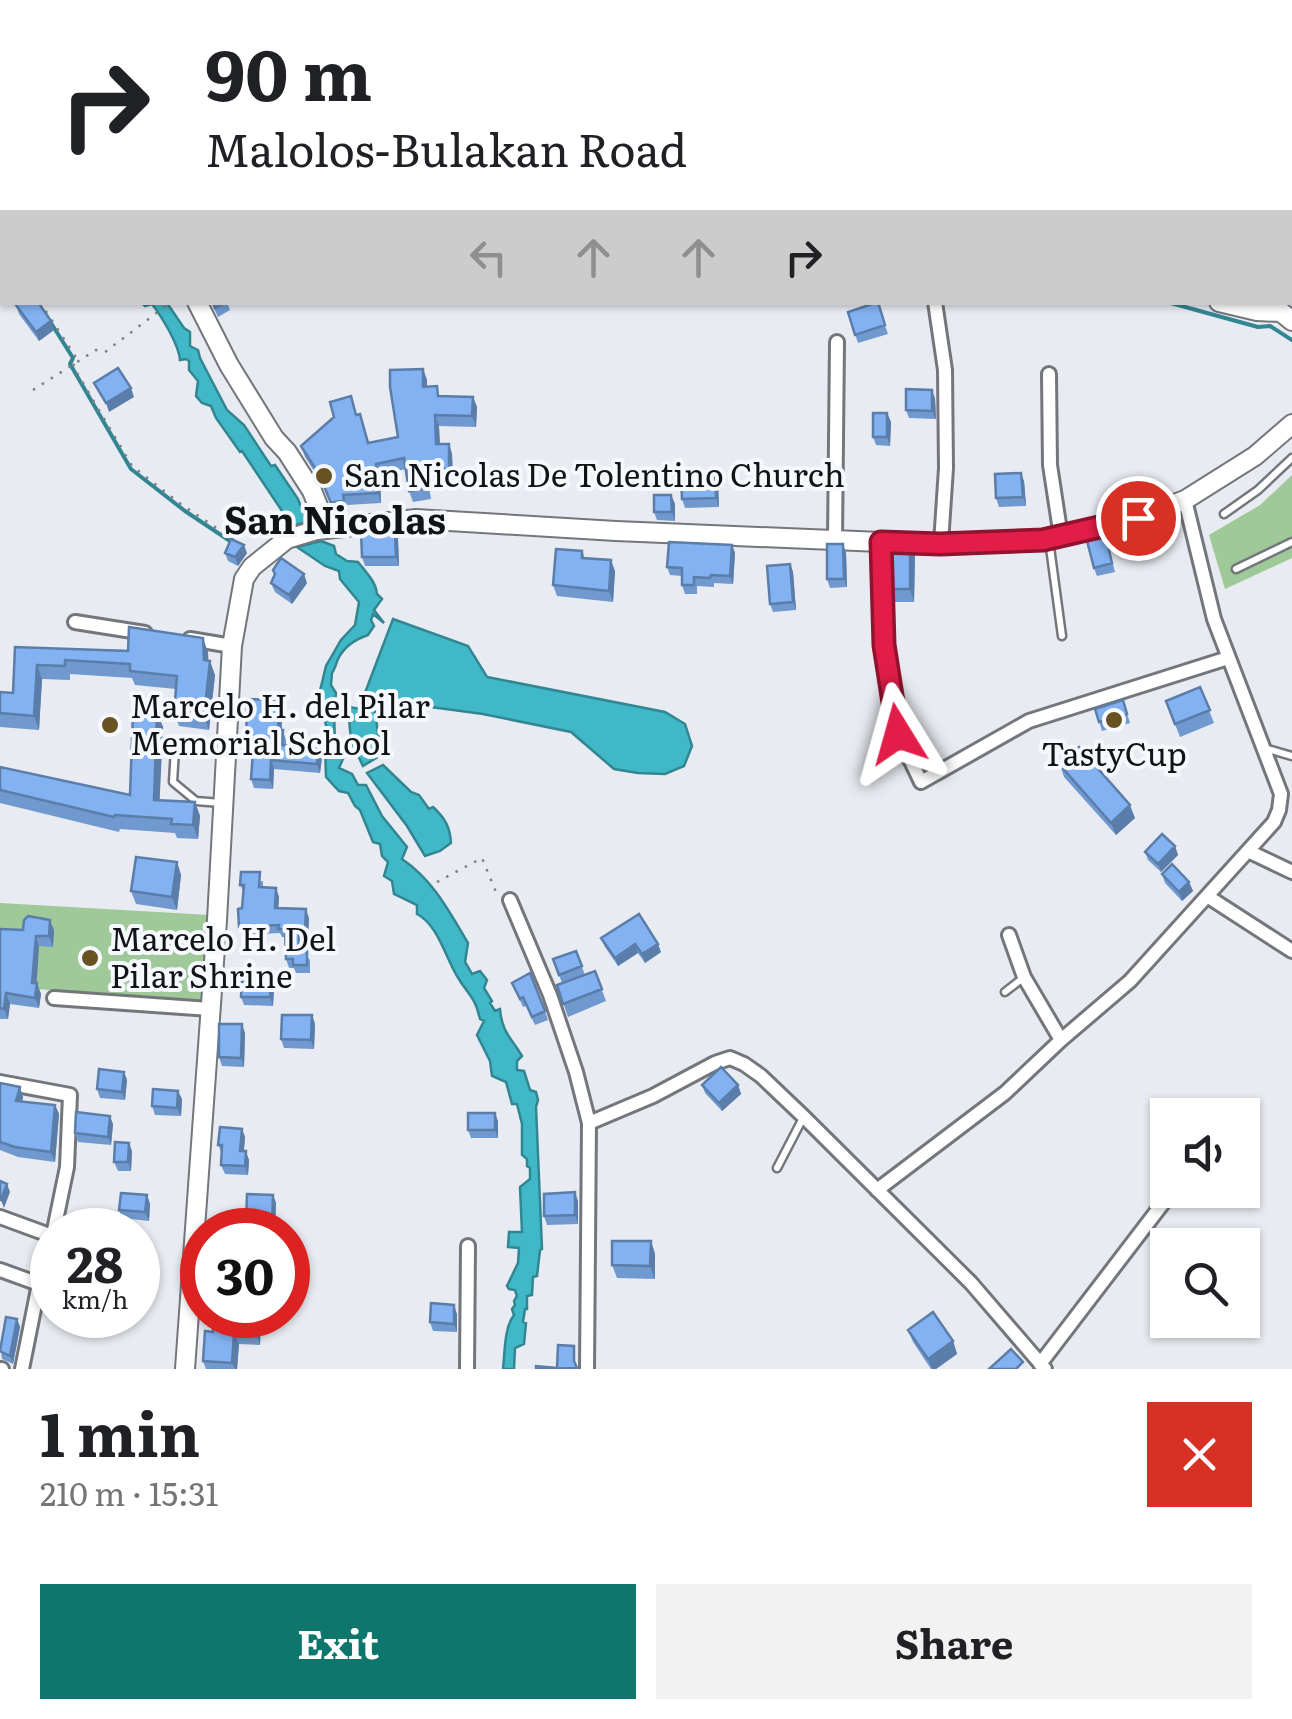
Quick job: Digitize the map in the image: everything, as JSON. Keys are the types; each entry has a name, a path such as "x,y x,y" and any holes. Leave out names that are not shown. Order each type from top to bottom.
{"main road":[{"path":"198,305 229,366 312,491 322,529"},
{"path":"1230,305 1257,312 1288,313"},
{"path":"185,1369 216,939 232,646 244,579 252,567 287,539 322,529 416,519 940,544 1055,538 1138,518 1185,500 1255,456 1292,424"}],"street":[{"path":"935,305 946,370 946,468 940,544"},
{"path":"835,540 838,342"},
{"path":"1048,374 1055,538"},
{"path":"878,1190 1005,1093 1130,981 1274,822 1281,794 1214,619 1185,500"},
{"path":"881,542 884,645 898,734 922,782 1029,721 1228,658"},
{"path":"75,622 154,634"},
{"path":"173,637 232,646"},
{"path":"1248,851 1292,872"},
{"path":"1206,896 1292,951"},
{"path":"510,900 550,995 576,1072 588,1123 587,1369"},
{"path":"1010,935 1024,977 1061,1040"},
{"path":"54,998 210,1009"},
{"path":"588,1123 653,1096 715,1062 730,1058 744,1064 762,1076 971,1283 1043,1366 1161,1208"},
{"path":"0,1082 70,1095 67,1167 58,1208"},
{"path":"0,1217 30,1227"},
{"path":"468,1246 468,1369"},
{"path":"0,1270 30,1281"},
{"path":"22,1369 30,1329"}],"lane":[{"path":"1224,514 1258,490 1292,458"},
{"path":"1055,538 1062,636"},
{"path":"1236,569 1292,542"},
{"path":"1263,747 1292,756"},
{"path":"175,749 173,782 196,801 223,804"},
{"path":"1005,992 1024,977"},
{"path":"777,1168 804,1117"}],"path":[{"path":"42,305 76,358 73,366"},
{"path":"33,390 96,350 105,352 167,305"},
{"path":"73,366 132,466 262,559"},
{"path":"436,882 482,858 501,905 510,900"},
{"path":"159,942 169,937 216,939"},
{"path":"158,981 166,986 212,990"}],"green space":[{"path":"1292,475 1292,558 1225,589 1209,535 1260,505"},
{"path":"0,903 210,915 203,1006 0,985"}],"water":[{"path":"153,305 168,305 190,332 190,346 198,350 227,410 244,425 271,466 275,465 298,499 307,522 292,526 211,406 196,396 198,381 189,370 189,361 180,360"},
{"path":"321,541 334,546 336,554 347,561 358,562 367,573 382,599 374,610 384,623 373,614 374,626 368,635 344,651 332,673 331,685 336,693 335,747 346,752 339,768 352,774 358,785 366,785 382,816 407,847 402,859 431,886 454,919 468,943 465,962 472,974 480,971 487,980 484,988 490,1003 495,1011 500,1009 505,1029 522,1056 517,1061 517,1070 524,1071 538,1100 542,1249 532,1295 527,1296 524,1344 515,1348 514,1369 503,1369 517,1296 507,1286 518,1263 519,1248 508,1247 509,1232 522,1232 520,1187 530,1179 527,1159 522,1155 522,1124 506,1082 492,1076 490,1061 477,1035 484,1021 436,933 417,914 417,905 394,894 392,881 384,876 388,862 382,856 380,844 373,842 348,793 339,791 326,777 328,734 319,695 326,666 355,625 359,602 340,579 339,571 297,547"},
{"path":"393,619 468,646 487,677 665,712 685,724 692,746 684,766 665,774 614,769 571,732 483,714 363,698"},
{"path":"348,707 375,711 381,755 363,766 351,741"},
{"path":"383,765 419,795 429,809 433,807 441,815 451,843 425,856 367,773"}],"building":[{"path":"16,305 40,305 51,321 36,332"},
{"path":"879,305 885,325 855,335 848,312"},
{"path":"118,368 131,388 106,403 94,383"},
{"path":"423,369 423,387 437,386 438,396 473,397 472,416 435,415 436,444 449,444 449,469 424,469 427,488 409,491 404,458 376,464 378,493 343,495 344,500 331,503 301,446 334,417 330,402 351,396 368,443 398,437 390,370"},
{"path":"906,389 932,390 932,411 906,410"},
{"path":"873,413 887,413 887,437 873,437"},
{"path":"1021,473 1023,497 996,498 995,474"},
{"path":"715,474 716,498 682,499 681,475"},
{"path":"654,495 671,495 672,512 654,512"},
{"path":"361,531 395,531 396,557 362,557"},
{"path":"1106,537 1112,563 1094,568 1087,541"},
{"path":"231,539 244,545 235,557 225,553"},
{"path":"669,542 732,545 730,576 694,577 694,585 682,585 682,568 667,567"},
{"path":"888,542 910,542 910,589 888,589"},
{"path":"827,544 843,544 844,579 827,579"},
{"path":"556,549 582,551 582,558 611,560 609,591 553,585"},
{"path":"281,558 304,574 289,595 271,583"},
{"path":"790,564 793,602 770,604 767,566"},
{"path":"129,627 203,638 204,660 210,661 204,716 174,712 177,676 130,671 130,664 65,660 65,666 37,665 34,716 0,713 0,692 13,693 15,647 128,651"},
{"path":"1200,687 1210,710 1175,724 1166,701"},
{"path":"246,699 279,700 282,745 318,748 317,764 271,760 270,780 251,779 253,751 247,751"},
{"path":"1123,700 1127,714 1099,722 1095,709"},
{"path":"133,712 157,713 154,800 195,802 193,825 171,824 172,819 114,817 0,790 0,767 130,795"},
{"path":"1079,747 1130,805 1111,823 1060,765"},
{"path":"1162,834 1175,846 1158,864 1145,852"},
{"path":"136,857 177,862 172,897 131,891"},
{"path":"1172,864 1189,882 1179,892 1162,874"},
{"path":"241,872 260,872 259,887 276,888 275,908 306,909 305,929 299,929 299,951 307,951 307,965 293,965 293,959 286,959 285,929 278,929 279,925 239,927 238,909 242,908 244,885 240,885"},
{"path":"639,914 658,944 642,954 635,944 615,958 601,938"},
{"path":"28,916 50,920 49,936 36,936 32,983 37,983 35,998 6,993 4,1009 0,1008 0,929 23,930"},
{"path":"576,951 582,966 559,975 553,959"},
{"path":"595,971 602,989 563,1004 557,985"},
{"path":"245,973 261,973 261,981 271,981 270,997 241,997"},
{"path":"530,973 545,1011 532,1017 512,983"},
{"path":"282,1015 312,1015 311,1040 281,1039"},
{"path":"219,1024 242,1024 241,1058 219,1057"},
{"path":"721,1067 738,1085 719,1103 702,1085"},
{"path":"99,1069 124,1072 122,1092 97,1089"},
{"path":"0,1083 20,1087 16,1101 55,1105 51,1152 0,1142"},
{"path":"153,1089 178,1091 177,1108 152,1106"},
{"path":"76,1112 110,1116 108,1137 75,1133"},
{"path":"468,1113 495,1113 495,1130 468,1130"},
{"path":"220,1127 242,1129 240,1151 246,1151 245,1166 221,1165"},
{"path":"115,1142 129,1143 128,1162 114,1162"},
{"path":"0,1181 7,1184 1,1200 0,1200"},
{"path":"575,1192 575,1215 544,1216 544,1194"},
{"path":"121,1193 147,1195 145,1208 119,1208"},
{"path":"247,1194 273,1195 273,1208 247,1208"},
{"path":"612,1241 651,1241 650,1266 612,1265"},
{"path":"431,1303 454,1305 454,1324 430,1322"},
{"path":"933,1312 953,1341 928,1359 908,1330"},
{"path":"6,1317 17,1319 10,1356 0,1351"},
{"path":"205,1338 234,1338 232,1363 203,1361"},
{"path":"558,1345 574,1346 577,1368 536,1369 557,1368"},
{"path":"1011,1349 1023,1362 1016,1369 989,1369"}],"waterway":[{"path":"1178,305 1258,327 1270,326 1292,340"},
{"path":"51,323 73,358 70,364 131,469 233,543"}],"place":[{"name":"San Nicolas De Tolentino Church","path":"324,476"},
{"name":"TastyCup","path":"1114,720"},
{"name":"Marcelo H. del Pilar Memorial School","path":"110,725"},
{"name":"Marcelo H. Del Pilar Shrine","path":"90,958"}],"district":[{"name":"San Nicolas","path":"335,521"}],"route":[{"path":"898,734 884,645 881,542 1043,540 1138,518"}]}
